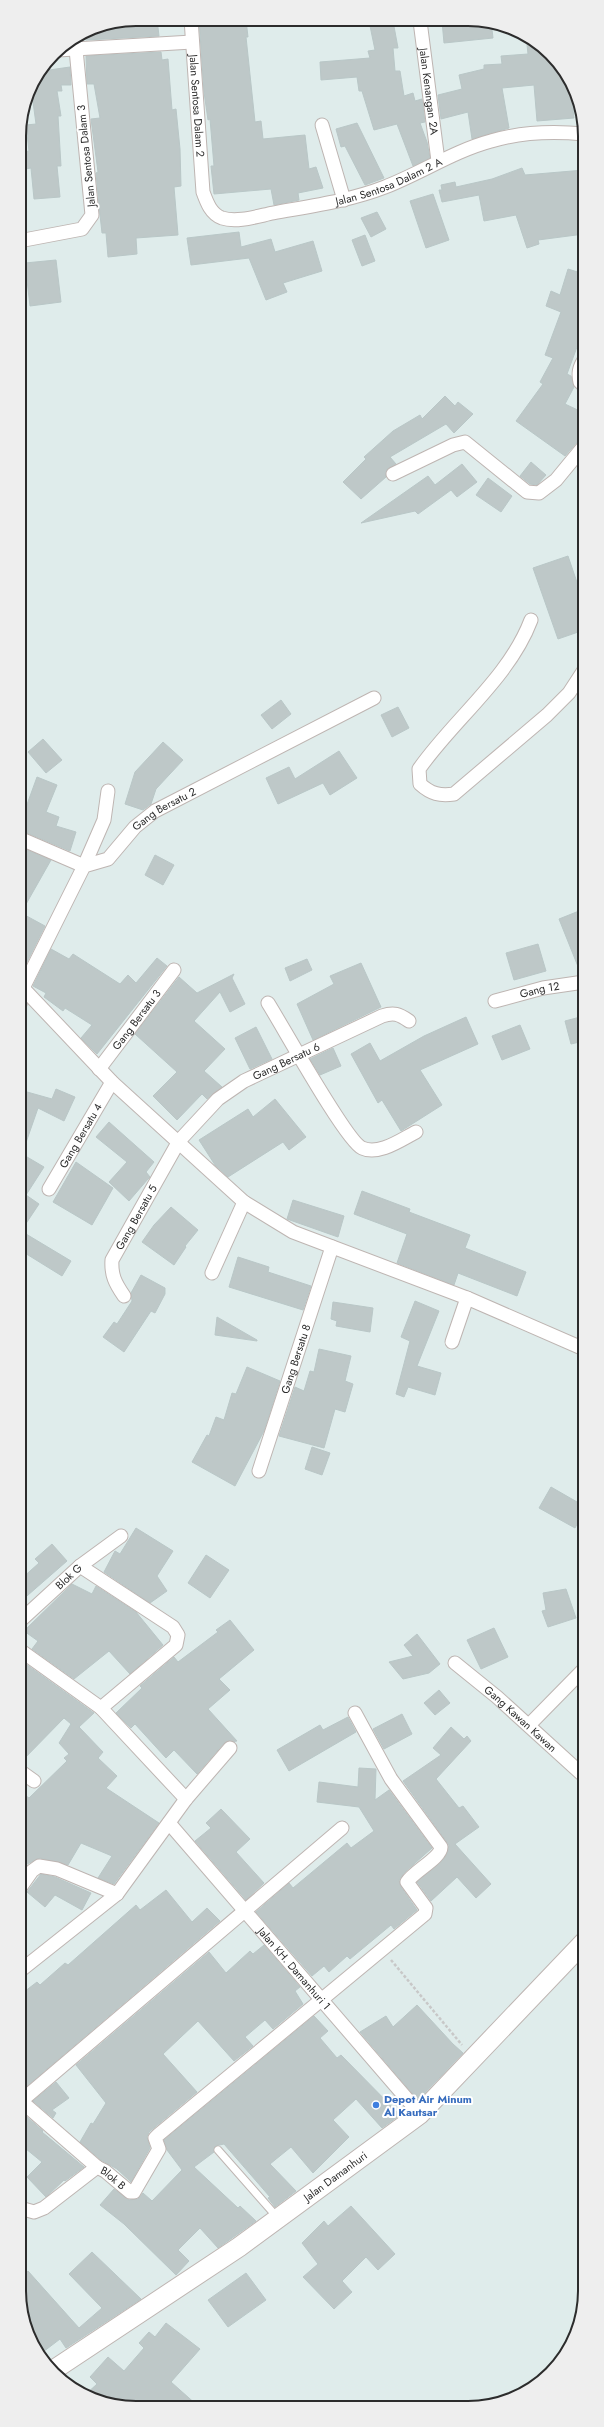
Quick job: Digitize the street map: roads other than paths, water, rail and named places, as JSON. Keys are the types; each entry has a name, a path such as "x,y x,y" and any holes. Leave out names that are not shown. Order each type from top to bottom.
{"street":[{"name":"Jalan Sentosa Dalam 2","path":"191,26 203,192"},
{"name":"Jalan Kenangan 2A","path":"421,26 438,161"},
{"path":"77,44 192,42"},
{"name":"Jalan Sentosa Dalam 3","path":"26,240 82,229 92,215 75,45"},
{"path":"322,125 344,200"},
{"name":"Jalan Sentosa Dalam 2 A","path":"203,192 212,211 222,218 232,220 344,200 386,187 438,161 491,141 521,135 554,131 578,133"},
{"path":"393,474 453,444 465,442 527,492 539,493 556,480 578,453"},
{"path":"531,620 523,641 419,769 420,784 430,793 444,796 454,794 547,715 569,693 578,679"},
{"name":"Gang Bersatu 2","path":"84,866 108,859 135,827 155,811 374,698"},
{"path":"26,976 84,866 104,820 108,791"},
{"path":"26,841 84,866"},
{"name":"Gang Bersatu 3","path":"99,1069 174,970"},
{"name":"Gang 12","path":"495,1001 543,988 578,983"},
{"path":"26,991 112,1082 179,1141 244,1202 293,1232 467,1298 578,1346"},
{"path":"268,1003 353,1140 362,1148 372,1150 382,1148 416,1132"},
{"name":"Gang Bersatu 6","path":"179,1141 229,1090 299,1054 392,1013 400,1014 409,1021"},
{"name":"Gang Bersatu 4","path":"49,1189 112,1082"},
{"name":"Gang Bersatu 5","path":"124,1296 115,1283 111,1272 112,1260 179,1141"},
{"path":"212,1274 244,1202"},
{"name":"Gang Bersatu 8","path":"258,1471 332,1247"},
{"path":"452,1342 467,1298"},
{"name":"Blok G","path":"26,1616 80,1566 121,1536"},
{"path":"80,1566 173,1627 178,1635 176,1645 101,1708"},
{"path":"26,1654 101,1708 186,1799"},
{"name":"Gang Kawan Kawan","path":"455,1663 529,1725 578,1770"},
{"path":"529,1725 578,1675"},
{"path":"320,2000 425,1914 426,1908 408,1882 416,1872 439,1854 441,1847 391,1779 355,1713"},
{"path":"26,1965 117,1894 186,1799 230,1748"},
{"path":"26,1775 34,1781"},
{"name":"Jalan KH. Damanhuri 1","path":"169,1823 320,2000 420,2114"},
{"path":"26,2096 342,1828"},
{"path":"26,1880 32,1872 40,1866 57,1869 117,1894"},
{"name":"Jalan Damanhuri","path":"57,2368 239,2247 420,2114 578,1948"},
{"name":"Blok B","path":"26,2210 34,2212 44,2208 97,2167 106,2171 130,2192 134,2192 159,2149 155,2138 320,2000"},
{"path":"26,2106 97,2167"}],"lane":[{"path":"218,2150 279,2218"}],"place":[{"name":"Depot Air Minum Al Kautsar","path":"376,2105"}]}
